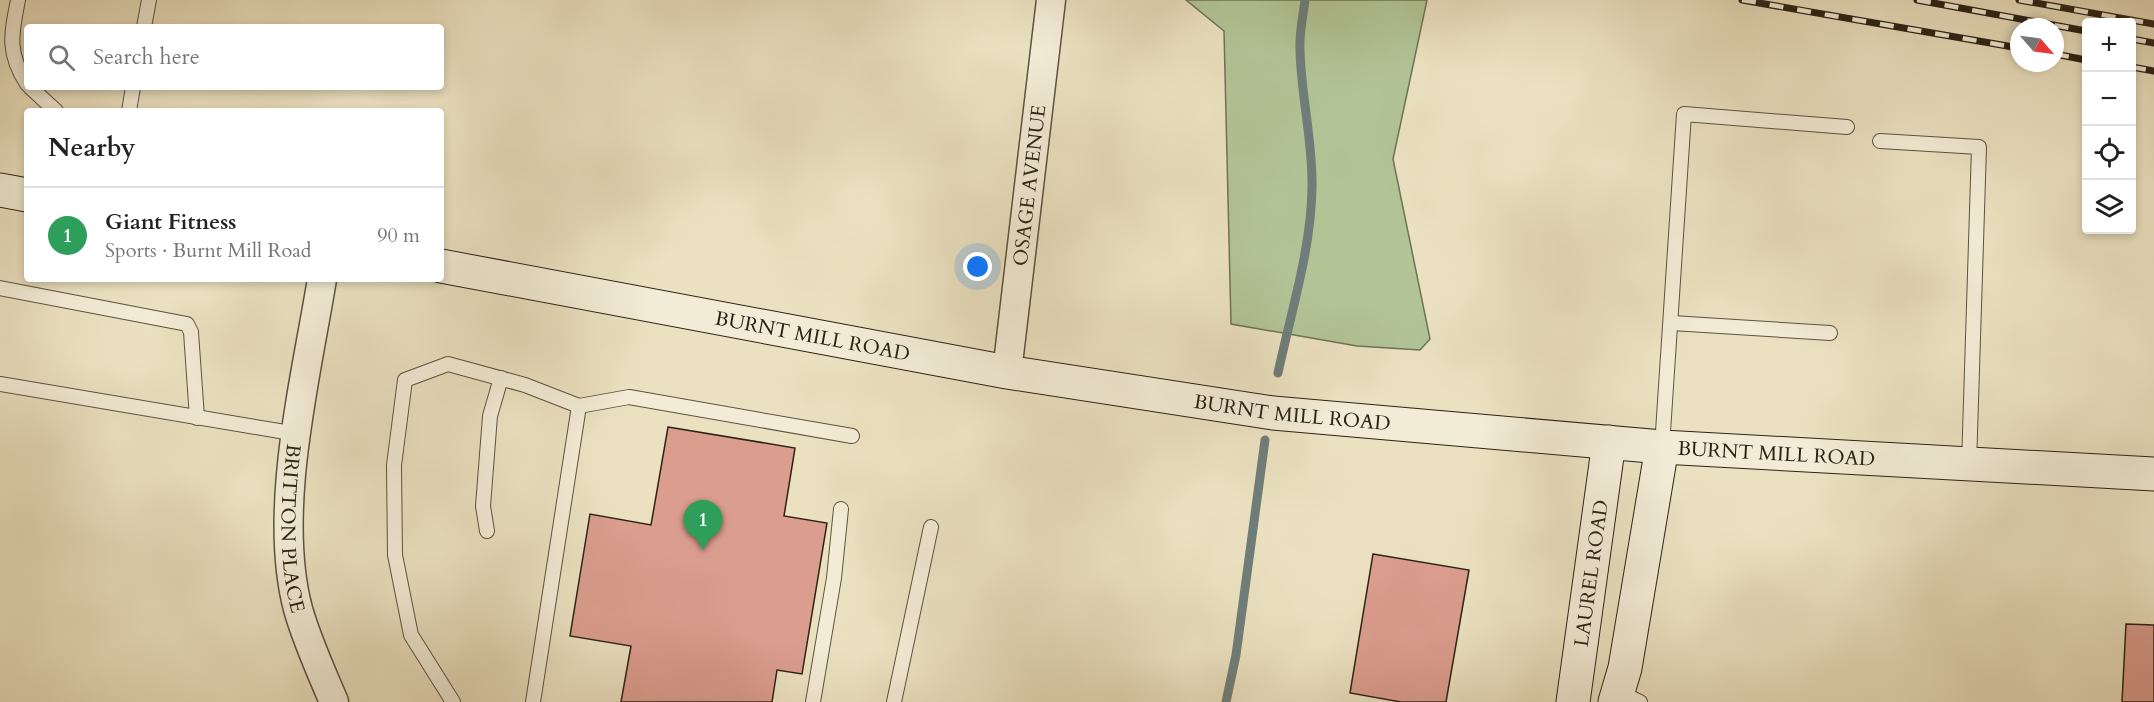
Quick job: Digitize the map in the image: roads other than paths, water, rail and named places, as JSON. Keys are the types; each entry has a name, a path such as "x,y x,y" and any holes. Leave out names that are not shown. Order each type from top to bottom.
{"main road":[{"path":"0,190 24,194"},
{"name":"BURNT MILL ROAD","path":"444,267 1007,372 1273,413 1662,447 2154,474"},
{"name":"LAUREL ROAD","path":"1573,702 1609,442"},
{"path":"1625,699 1625,668 1662,447"}],"street":[{"name":"OSAGE AVENUE","path":"1007,372 1051,0"},
{"name":"BRITTON PLACE","path":"322,282 297,434 291,489 290,554 298,607 334,702"}],"lane":[{"path":"18,0 10,40 16,67 24,79"},
{"path":"145,24 149,0"},
{"path":"33,90 53,108"},
{"path":"130,108 132,90"},
{"path":"1662,447 1672,323 1684,114 1847,127"},
{"path":"1880,141 1979,147 1969,465"},
{"path":"0,288 187,324 191,332 197,418"},
{"path":"1672,323 1830,333"},
{"path":"453,702 411,635 395,555 394,465 405,380 448,364 501,378 579,406 629,397 852,435"},
{"path":"487,531 483,506 490,416 501,378"},
{"path":"0,384 297,434"},
{"path":"533,702 579,406"},
{"path":"813,702 834,578 841,509"},
{"path":"894,702 931,527"}],"waterway":[{"path":"1278,373 1300,281 1311,211 1311,153 1300,50 1305,0"},
{"path":"1226,702 1236,655 1265,440"}],"railway":[{"path":"1742,0 2010,46"},
{"path":"1917,0 2082,30"},
{"path":"2019,0 2154,24"},
{"path":"2136,40 2154,43"},
{"path":"2064,56 2082,59"},
{"path":"2136,68 2154,71"}],"place":[{"name":"Giant Fitness","path":"703,550"}]}
